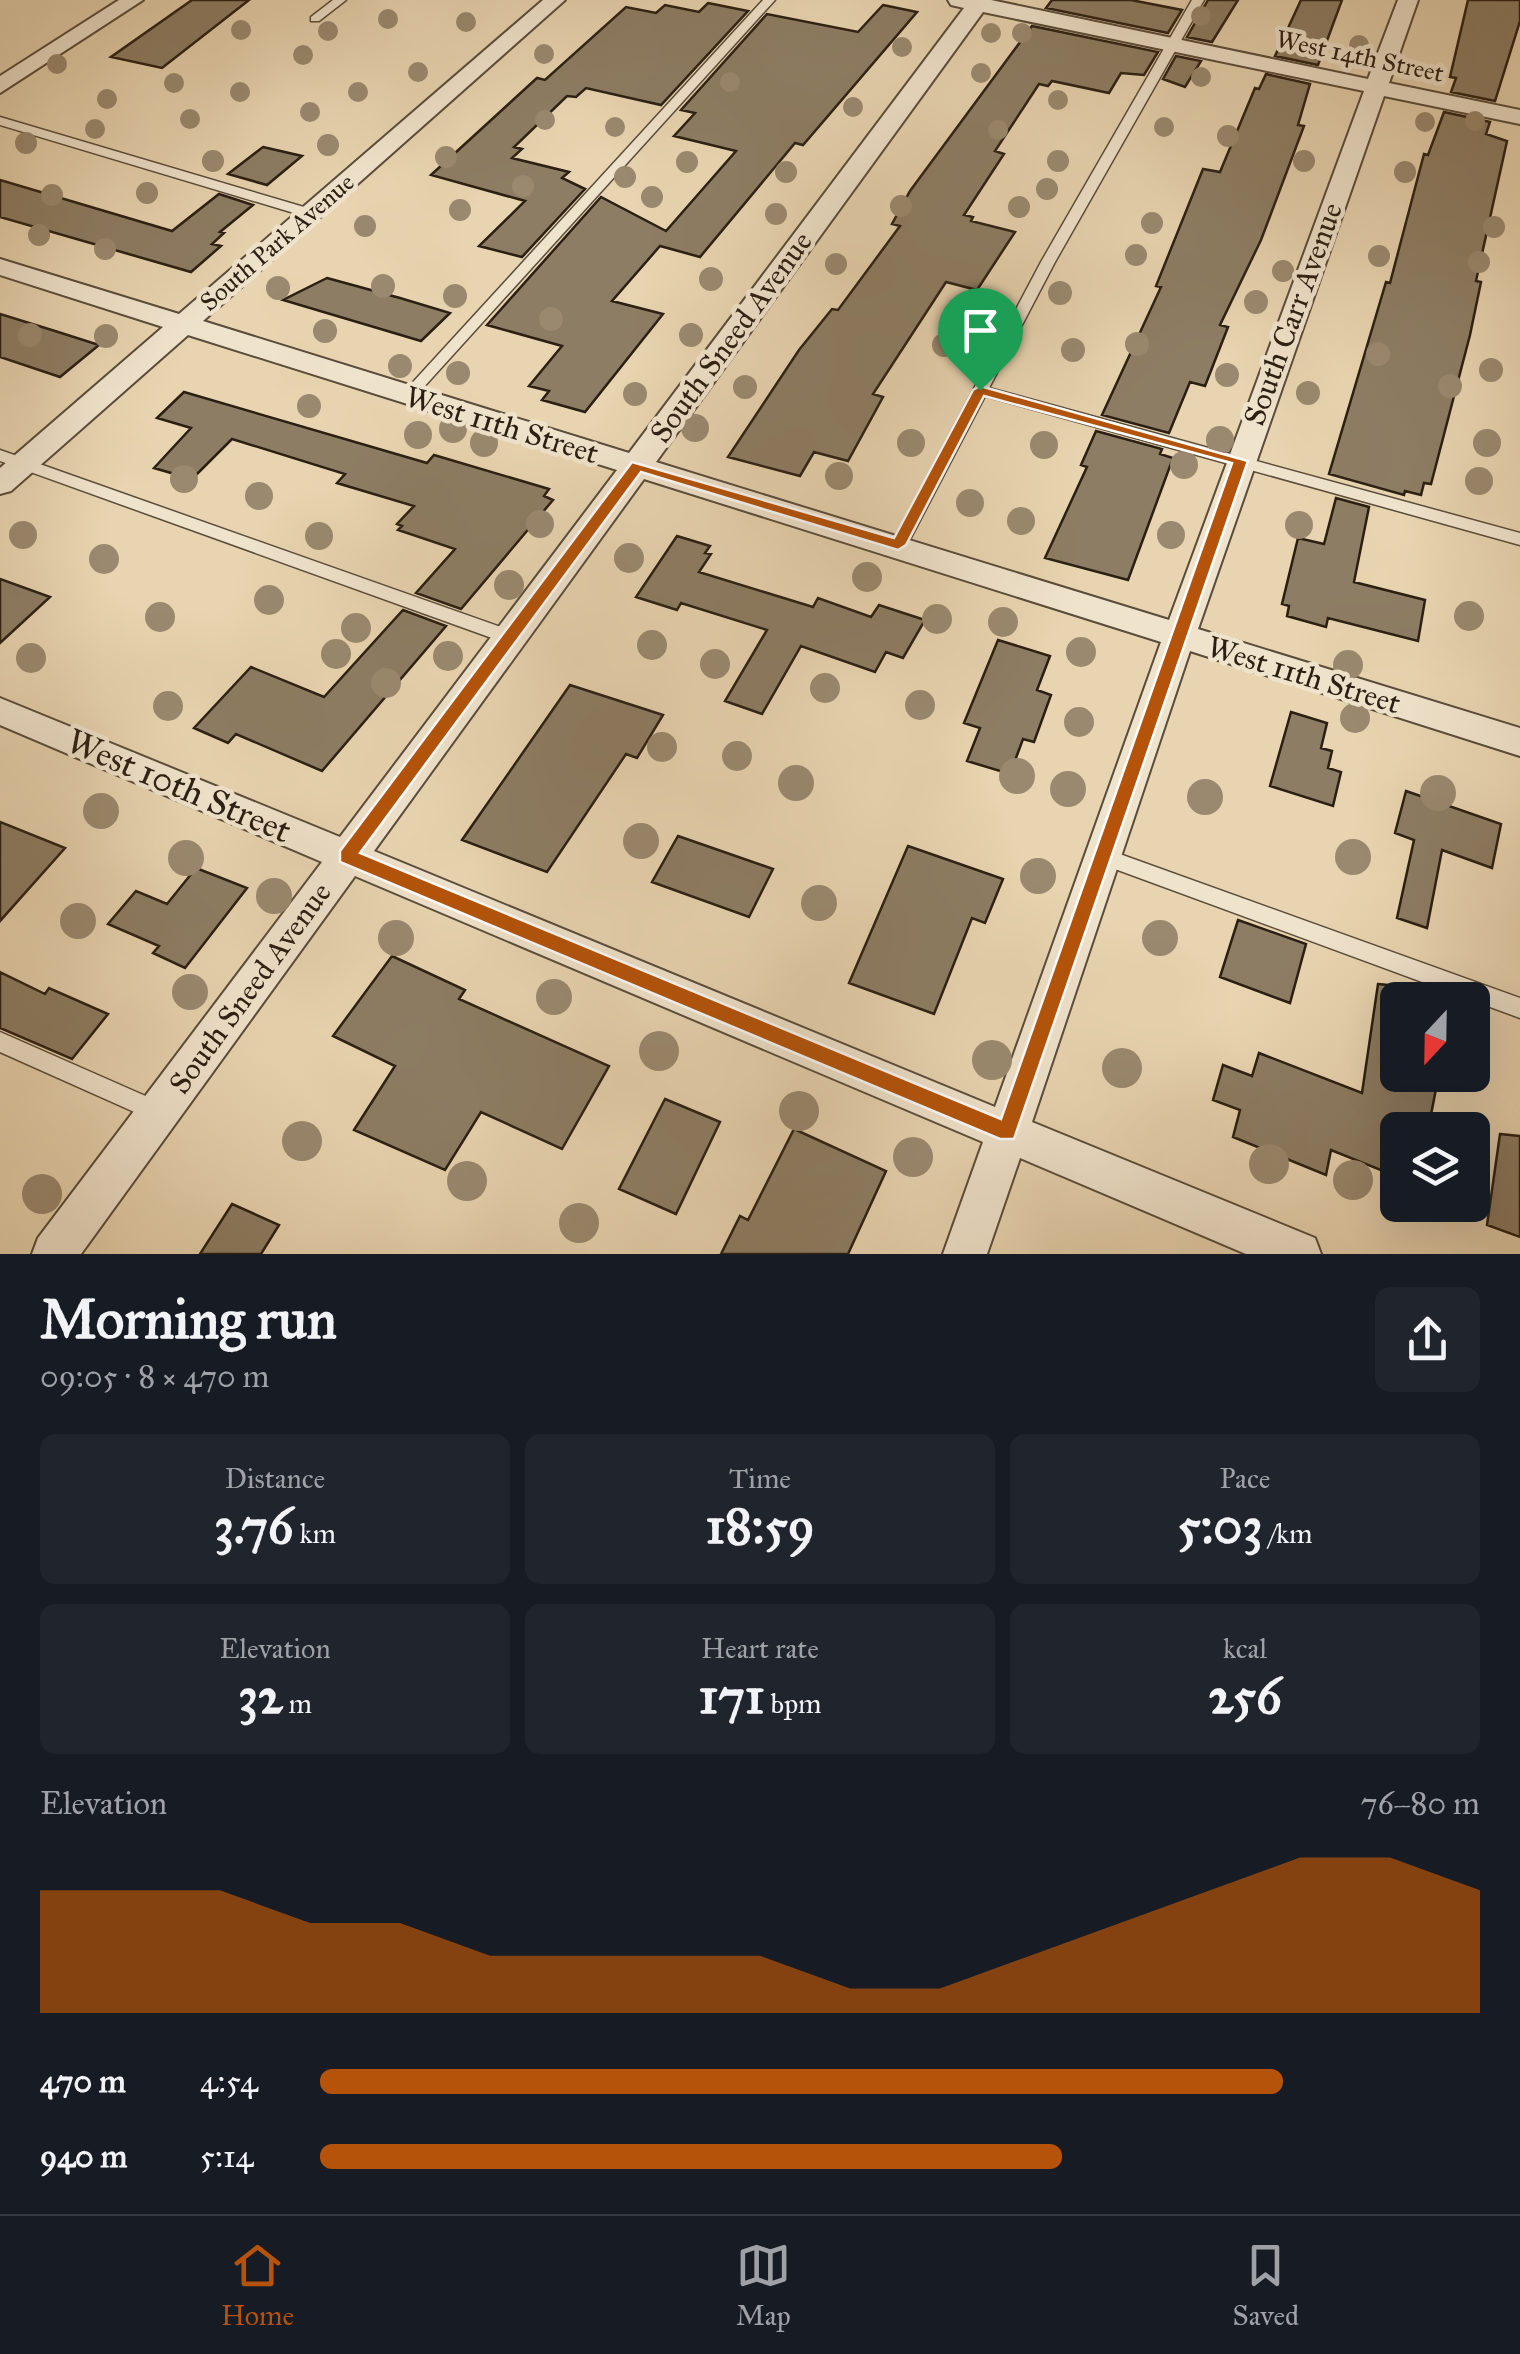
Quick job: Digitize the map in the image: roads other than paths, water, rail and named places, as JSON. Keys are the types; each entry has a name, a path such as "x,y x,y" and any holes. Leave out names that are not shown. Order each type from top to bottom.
{"street":[{"path":"0,86 133,0"},
{"name":"South Park Avenue","path":"0,484 12,459 182,325 555,0"},
{"name":"South Carr Avenue","path":"966,1254 1240,461 1408,0"},
{"name":"West 14th Street","path":"971,2 1520,117"},
{"name":"South Sneed Avenue","path":"54,1254 637,466 971,2"},
{"name":"West 11th Street","path":"0,267 1520,742"},
{"name":"West 10th Street","path":"0,711 1299,1254"}],"lane":[{"path":"314,19 340,0"},
{"path":"408,396 769,0"},
{"path":"898,545 1048,262 1198,0"},
{"path":"0,122 309,213"},
{"path":"980,390 1520,539"},
{"path":"12,459 509,636"},
{"path":"1103,856 1520,1008"},
{"path":"0,1042 158,1112"}]}
